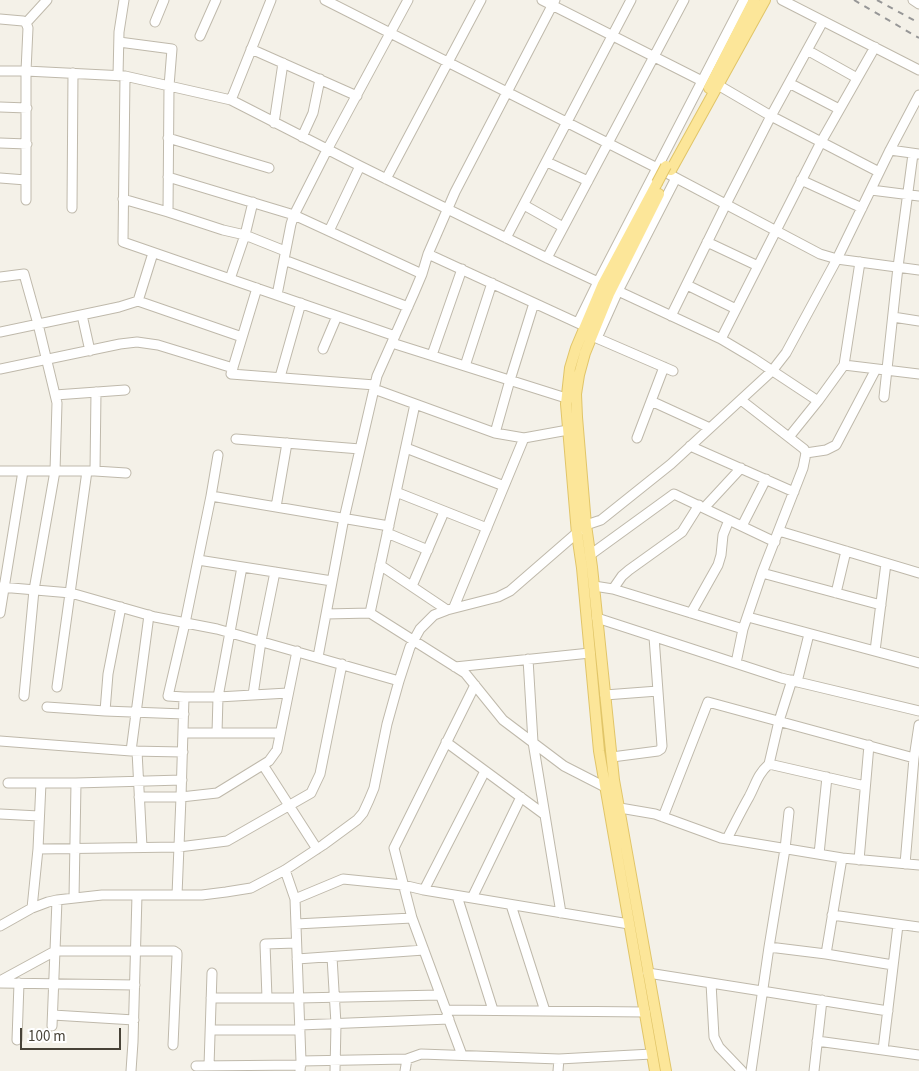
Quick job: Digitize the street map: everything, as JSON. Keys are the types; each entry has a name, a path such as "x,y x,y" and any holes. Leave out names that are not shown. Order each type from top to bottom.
{"main road":[{"path":"655,1071 629,924 614,809 612,757 586,526 576,394 579,375 609,294 660,185 754,0"},
{"path":"667,171 718,86 765,0"},
{"path":"660,185 582,324 570,368 566,398 577,534 582,568 599,751 605,787 614,809 666,1071"}],"street":[{"path":"26,24 47,0"},
{"path":"124,0 119,42 123,242 337,316 432,355 566,398"},
{"path":"155,22 164,0"},
{"path":"200,36 216,0"},
{"path":"231,100 271,0"},
{"path":"325,0 567,123 667,171 820,254 837,259 919,270"},
{"path":"277,295 294,215 408,0"},
{"path":"386,179 481,0"},
{"path":"542,0 554,3 612,36 702,81"},
{"path":"506,238 631,0"},
{"path":"546,258 684,0"},
{"path":"673,371 594,337 618,292 702,81 744,0"},
{"path":"782,0 919,70"},
{"path":"913,0 919,4"},
{"path":"318,657 344,518 377,376 422,274 428,254 455,192 554,3"},
{"path":"0,19 23,21 28,28 26,200"},
{"path":"672,316 771,116 823,21"},
{"path":"119,42 172,48 169,86 168,212"},
{"path":"721,339 821,142 875,47"},
{"path":"251,49 356,96"},
{"path":"807,50 857,78"},
{"path":"274,123 283,63"},
{"path":"0,72 26,71 121,76 231,100 327,150 598,282"},
{"path":"72,208 73,73"},
{"path":"302,137 312,113 320,79"},
{"path":"789,83 839,109"},
{"path":"718,86 879,172"},
{"path":"0,926 32,908 57,900 102,895 177,896 251,888 285,870 357,820 374,788 387,724 399,681 410,647 420,629 434,615 451,608 498,597 510,591 586,526 601,520 671,464 772,371 786,353 837,259 890,150 915,110 919,95"},
{"path":"0,107 27,108"},
{"path":"168,138 269,168"},
{"path":"0,143 27,144"},
{"path":"884,397 898,267 916,154 890,150"},
{"path":"546,162 588,181"},
{"path":"329,231 360,166"},
{"path":"428,254 582,324 598,282 667,171"},
{"path":"168,177 294,215 422,274"},
{"path":"0,178 26,180"},
{"path":"801,180 862,208"},
{"path":"871,190 919,196"},
{"path":"123,199 245,235 284,256 408,307"},
{"path":"230,279 245,235 253,202"},
{"path":"524,205 563,227"},
{"path":"707,242 758,266"},
{"path":"138,301 153,253"},
{"path":"789,437 844,365 860,262"},
{"path":"432,355 462,269"},
{"path":"0,277 24,274 58,403 55,470 34,590 24,696"},
{"path":"465,366 492,283"},
{"path":"687,285 736,309"},
{"path":"257,288 231,374 374,387 495,433 524,438 568,430"},
{"path":"618,292 721,339 754,358 818,401"},
{"path":"0,332 119,307 138,301 242,337"},
{"path":"280,377 301,303"},
{"path":"495,433 534,303"},
{"path":"82,315 90,351"},
{"path":"324,349 337,316"},
{"path":"893,317 919,321"},
{"path":"0,369 129,343 151,343 232,368"},
{"path":"844,365 919,374"},
{"path":"637,438 664,367"},
{"path":"806,453 826,450 836,445 876,369"},
{"path":"55,395 125,390"},
{"path":"57,688 91,471 96,392"},
{"path":"736,663 743,629 762,573 803,468 806,453 804,449 741,400"},
{"path":"651,401 710,428"},
{"path":"370,613 415,404"},
{"path":"451,608 487,528 524,438"},
{"path":"236,439 360,449"},
{"path":"276,507 287,443"},
{"path":"690,446 794,492"},
{"path":"406,448 504,486"},
{"path":"166,714 168,696 185,623 218,455"},
{"path":"613,589 628,570 682,532 701,507 741,468"},
{"path":"0,470 126,473"},
{"path":"0,613 2,587 23,470"},
{"path":"742,526 766,479"},
{"path":"396,492 487,528"},
{"path":"590,556 674,494 775,542"},
{"path":"211,496 344,518 388,530 428,550"},
{"path":"412,586 444,512"},
{"path":"690,613 718,565 723,535 729,520"},
{"path":"778,531 919,573"},
{"path":"836,593 846,552"},
{"path":"198,560 332,581"},
{"path":"874,651 886,563"},
{"path":"380,565 451,608"},
{"path":"217,733 218,698 242,567"},
{"path":"253,695 261,641 275,572"},
{"path":"762,573 881,605"},
{"path":"594,586 613,589 743,629"},
{"path":"2,587 71,593 149,615 230,632 399,681"},
{"path":"105,711 108,674 121,607"},
{"path":"326,614 370,613 466,673 503,720 564,766 605,787"},
{"path":"142,847 134,751 136,712 149,615"},
{"path":"748,617 919,663"},
{"path":"597,618 794,681 919,711"},
{"path":"727,839 759,774 769,764 779,721 809,634"},
{"path":"612,757 661,749 654,636"},
{"path":"139,797 182,797 217,793 268,761 277,750 297,651"},
{"path":"455,667 590,653"},
{"path":"528,659 533,742 561,913"},
{"path":"38,849 179,847 227,841 311,793 320,774 342,664"},
{"path":"462,1055 412,918 394,848 475,685"},
{"path":"605,696 658,691"},
{"path":"168,696 218,698 288,693"},
{"path":"177,896 182,797 184,697"},
{"path":"663,817 708,702 914,758"},
{"path":"47,706 105,711 184,714"},
{"path":"905,864 914,758 919,725"},
{"path":"183,733 280,733"},
{"path":"0,741 134,751 182,752"},
{"path":"446,742 545,815"},
{"path":"859,860 868,745"},
{"path":"769,764 865,786"},
{"path":"263,765 317,849"},
{"path":"424,890 485,771"},
{"path":"819,854 827,777"},
{"path":"8,783 182,780"},
{"path":"32,908 38,849 41,783"},
{"path":"74,898 76,783"},
{"path":"472,898 521,797"},
{"path":"614,809 655,814 727,839 842,858 919,866"},
{"path":"751,1071 789,812"},
{"path":"0,814 40,816"},
{"path":"826,954 842,858"},
{"path":"285,870 295,899 301,1066"},
{"path":"295,899 343,879 403,885 457,896 629,924"},
{"path":"131,1071 138,895"},
{"path":"457,896 493,1010"},
{"path":"52,1026 57,900"},
{"path":"511,905 545,1011"},
{"path":"832,915 919,927"},
{"path":"296,924 412,918"},
{"path":"883,1050 898,925"},
{"path":"267,998 265,944 296,942"},
{"path":"769,946 893,965"},
{"path":"297,959 424,950"},
{"path":"0,981 55,951 174,951 177,953 173,1044"},
{"path":"332,957 336,1024 335,1071"},
{"path":"209,1066 212,972"},
{"path":"648,973 888,1011"},
{"path":"0,981 135,985"},
{"path":"711,982 714,1037 719,1047 742,1071"},
{"path":"17,1040 19,983"},
{"path":"211,998 440,995"},
{"path":"814,1071 822,1000"},
{"path":"446,1010 645,1012"},
{"path":"53,1015 134,1020"},
{"path":"211,1030 300,1028 336,1024 449,1019"},
{"path":"817,1041 919,1055"},
{"path":"196,1066 301,1066 336,1061 407,1059 421,1054 559,1059 652,1054"},
{"path":"405,1071 407,1059"},
{"path":"558,1071 559,1059"}],"railway":[{"path":"854,0 919,38"},
{"path":"877,0 919,23"}]}
